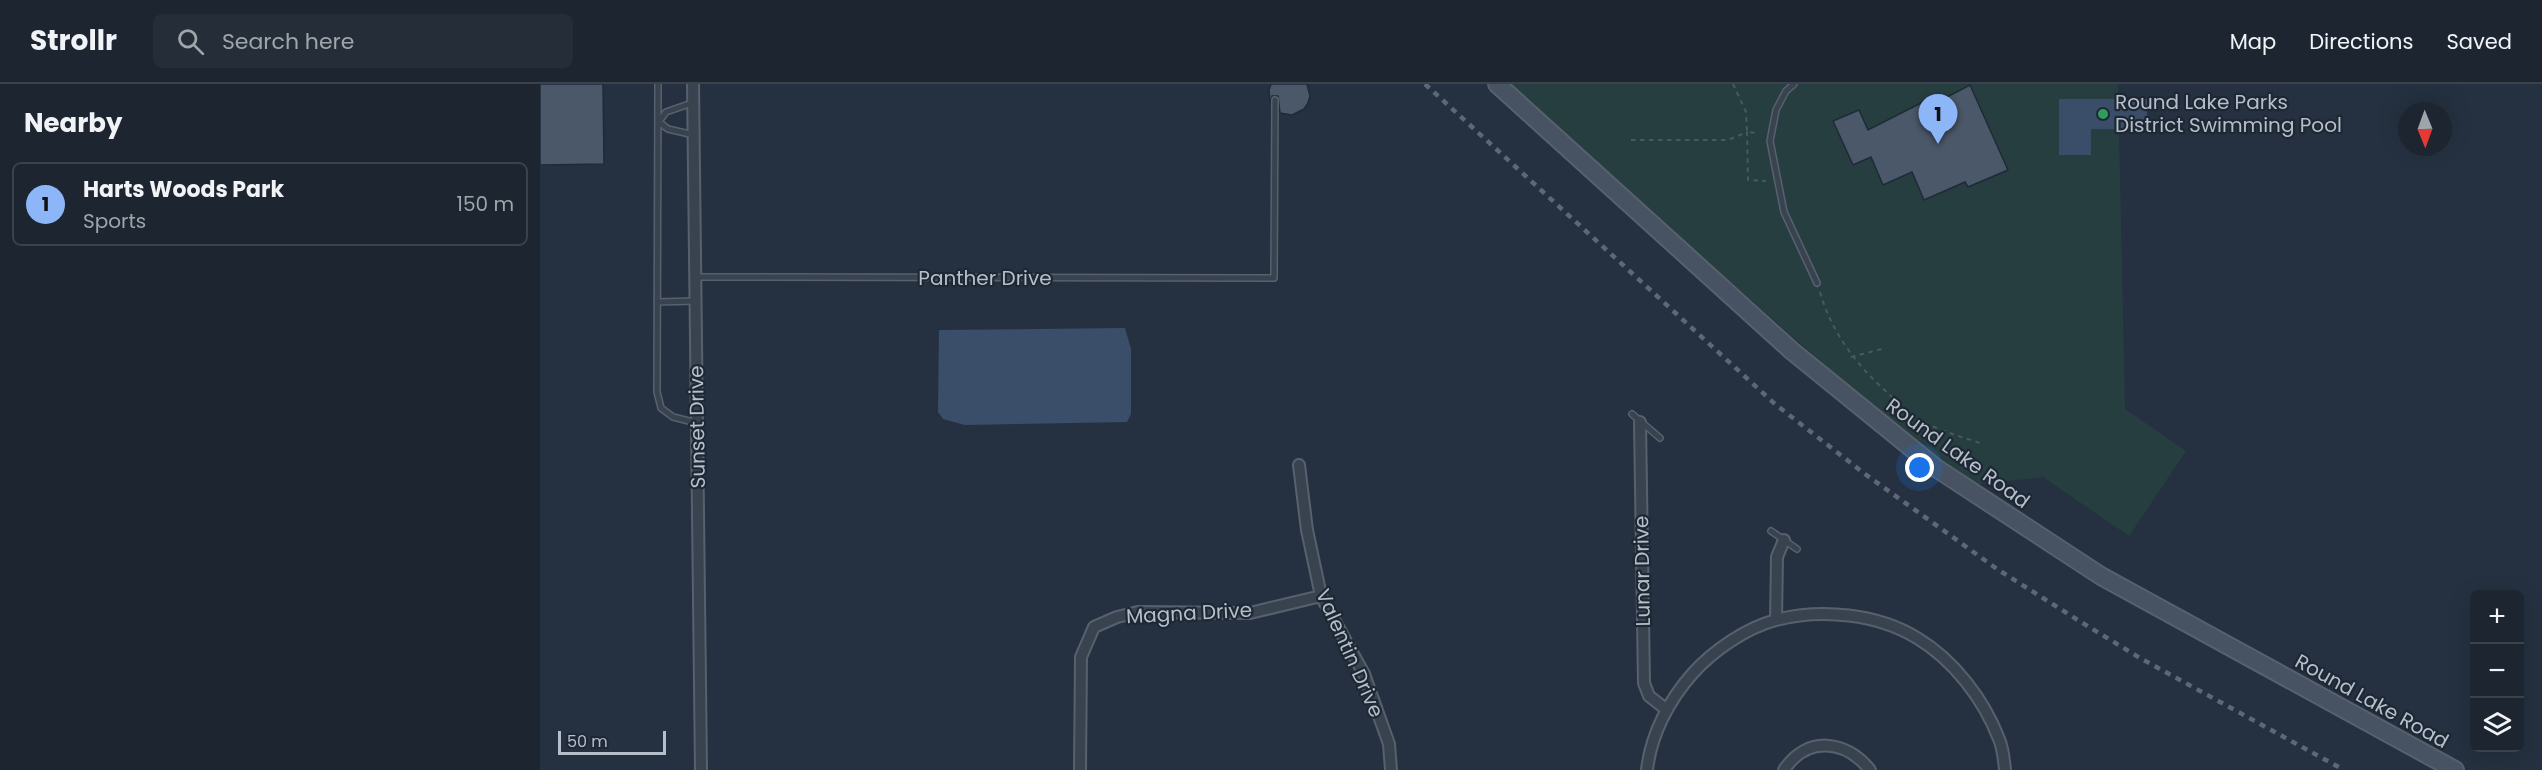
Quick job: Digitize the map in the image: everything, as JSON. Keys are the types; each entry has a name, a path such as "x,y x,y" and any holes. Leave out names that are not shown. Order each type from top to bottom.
{"main road":[{"name":"Round Lake Road","path":"1497,84 1792,351 1936,468 2101,576 2455,770"}],"street":[{"name":"Sunset Drive","path":"693,84 701,770"},
{"name":"Lunar Drive","path":"1636,418 1644,683 1649,696 1667,710"},
{"name":"Valentin Drive","path":"1299,465 1307,530 1322,596 1364,674 1389,744 1392,770"},
{"path":"1776,620 1777,557 1784,540"},
{"name":"Magna Drive","path":"1080,770 1081,657 1094,627 1117,617 1138,612 1250,613 1322,596"},
{"path":"1647,770 1660,723 1680,688 1706,660 1740,636 1776,620 1812,615 1855,616 1888,625 1917,638 1948,662 1981,702 2000,740 2006,770"},
{"path":"1784,770 1796,755 1811,747 1828,745 1845,748 1860,758 1870,770"}],"lane":[{"path":"658,84 657,392 662,408 673,417 697,423"},
{"path":"1794,84 1786,91 1776,110 1770,141 1784,212 1817,283"},
{"name":"Panther Drive","path":"696,277 1274,278 1275,100"},
{"path":"659,122 666,112 693,103"},
{"path":"659,122 668,129 694,135"},
{"path":"657,302 696,301"},
{"path":"1636,418 1660,438"},
{"path":"1771,531 1797,549"}],"path":[{"path":"1733,84 1746,112 1748,180 1766,181"},
{"path":"1631,140 1728,140 1747,132 1759,133"},
{"path":"1817,283 1824,306 1851,357 1871,379 1911,415 1944,431 1983,444"},
{"path":"1851,357 1886,348"}],"green space":[{"path":"1506,84 2118,84 2125,409 2186,451 2129,536 2043,477 1962,486"}],"water":[{"name":"Round Lake Parks District Swimming Pool","path":"2059,99 2147,99 2147,129 2091,129 2091,155 2059,155"},
{"path":"1125,328 1131,349 1131,414 1127,422 965,425 943,419 938,412 939,330"}],"building":[{"path":"540,84 603,84 604,164 540,165"},
{"path":"1271,84 1307,84 1310,96 1308,103 1304,109 1292,115 1280,113 1278,96 1272,96 1270,103"},
{"path":"1970,85 2008,170 1968,187 1965,182 1924,200 1912,172 1883,185 1871,157 1853,165 1833,121 1859,110 1868,130 1925,101 1928,107"}],"railway":[{"path":"1425,84 1775,404 1865,474 1997,569 2081,622 2140,658 2344,770"}],"place":[{"name":"Round Lake Parks District Swimming Pool","path":"2103,114"},
{"name":"Harts Woods Park","path":"1938,144"}]}
